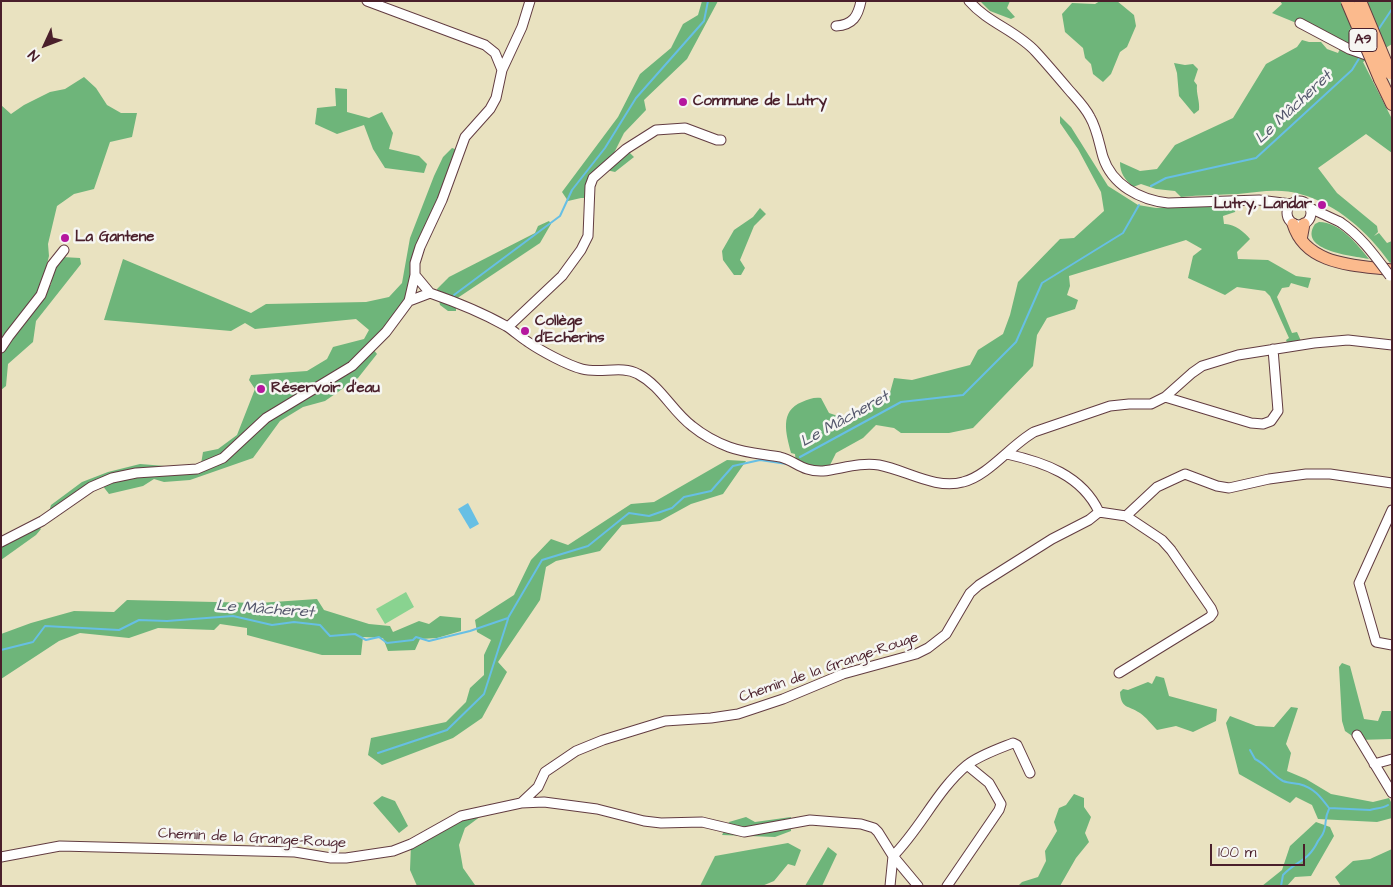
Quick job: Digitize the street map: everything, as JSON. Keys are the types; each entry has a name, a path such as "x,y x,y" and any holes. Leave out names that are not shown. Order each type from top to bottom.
{"highway":[{"name":"A9","path":"1347,1 1368,54 1392,104"},
{"name":"A9","path":"1360,1 1392,76"}],"main road":[{"path":"1301,218 1301,240 1305,246 1323,258 1391,275"}],"street":[{"path":"368,1 485,45 495,53 502,70"},
{"path":"1,542 42,521 90,487 112,478 136,473 197,469 223,458 266,418 352,366 386,332 408,301 420,247 442,200 460,147 465,137 490,109 496,98 502,70 522,27 530,1"},
{"path":"836,26 845,26 853,20 858,14 861,1"},
{"path":"970,1 985,17 1020,38 1035,50 1083,106 1096,129 1104,159 1110,170 1120,183 1131,192 1153,201 1168,203 1220,200 1259,200 1291,204 1302,202 1301,218"},
{"path":"1300,23 1349,49 1384,62 1392,68"},
{"path":"508,327 562,276 581,250 588,236 590,186 593,178 640,139 656,130 685,128 720,140"},
{"path":"1266,201 1301,218 1329,218 1340,222 1359,237 1391,275"},
{"path":"1291,204 1288,207 1301,218"},
{"path":"1,348 41,295 52,265 64,250"},
{"path":"415,275 430,293 464,306 508,327 535,346 582,369 636,373 651,382 691,426 729,447 750,453 783,458 810,470 823,471 876,464 934,481 954,484 966,482 983,472 1007,454 1024,437 1043,428 1110,406 1151,404 1165,397 1202,366 1238,355 1348,340 1392,345"},
{"path":"408,301 430,293"},
{"path":"1165,397 1251,423 1263,424 1271,421 1278,411 1273,349"},
{"path":"1007,454 1046,464 1061,472 1080,486 1094,501 1099,512 1126,516 1153,533 1171,550 1212,608 1213,613 1210,617 1119,673"},
{"path":"1126,516 1157,487 1185,474 1217,486 1229,488 1270,479 1306,474 1330,474 1392,483"},
{"path":"1392,510 1360,583 1376,642 1392,645"},
{"name":"Chemin de la Grange-Rouge","path":"522,803 538,787 546,772 576,751 603,740 665,721 738,714 783,699 844,674 916,654 928,648 946,634 970,593 979,585 1052,539 1089,520 1099,512"},
{"path":"1357,735 1392,793"},
{"path":"890,886 893,856 943,791 967,765 1013,743 1017,745 1030,772"},
{"path":"1374,764 1392,759"},
{"path":"947,886 999,810 1001,804 989,783 967,765"},
{"path":"538,787 544,802"},
{"name":"Chemin de la Grange-Rouge","path":"1,856 60,846 295,852 331,858 346,858 392,851 411,844 461,816 522,803 544,802 597,809 644,821 661,823 702,822 744,832 810,820 860,824 874,828 893,856"},
{"path":"893,856 918,886"}],"green space":[{"path":"702,1 718,1 687,59 644,100 646,110 624,133 613,155 629,152 634,157 615,172 602,169 588,198 568,201 562,192 618,117 640,74 671,48 683,24 698,15"},
{"path":"982,1 1010,1 1007,8 1015,17 1011,19 990,11"},
{"path":"1100,1 1117,1 1134,15 1136,26 1127,47 1120,52 1111,74 1103,82 1093,74 1091,64 1085,58 1083,48 1065,32 1062,14 1072,3 1095,4"},
{"path":"1280,1 1392,1 1392,44 1363,62 1392,119 1392,153 1366,134 1318,168 1337,193 1377,226 1378,232 1374,236 1379,233 1387,243 1392,241 1392,262 1390,263 1362,230 1351,221 1327,205 1300,194 1285,191 1269,191 1181,197 1175,191 1156,189 1141,184 1133,187 1122,173 1120,162 1140,171 1157,169 1175,145 1233,118 1266,64 1297,47 1302,40 1321,42 1327,49 1338,53 1343,42 1272,13 1282,4"},
{"path":"1174,63 1193,64 1198,69 1194,81 1197,85 1199,110 1194,114 1179,96"},
{"path":"84,77 96,88 107,105 121,113 137,113 132,137 110,142 94,189 74,194 57,206 48,244 49,256 42,284 51,285 54,270 62,257 80,258 81,264 36,321 33,342 8,364 6,386 1,390 1,105 11,114 24,105 50,92 65,89"},
{"path":"335,88 347,89 347,112 369,118 382,112 393,133 389,149 419,156 427,164 424,173 385,168 373,149 364,125 337,134 315,124 317,108 336,106"},
{"path":"1060,116 1071,127 1108,186 1138,205 1156,208 1237,204 1235,212 1223,216 1224,224 1238,228 1250,239 1237,252 1238,259 1268,260 1296,276 1311,278 1308,288 1291,283 1289,287 1282,288 1277,297 1292,333 1297,332 1301,341 1288,345 1286,340 1289,338 1270,296 1265,291 1237,287 1225,295 1188,278 1193,256 1202,249 1186,240 1069,276 1070,286 1067,295 1078,300 1075,309 1047,318 1037,335 1033,366 973,428 949,433 901,433 894,428 876,425 863,438 836,453 829,467 814,468 796,463 795,454 791,453 786,431 787,417 795,406 809,399 821,398 829,413 841,417 840,421 845,420 862,407 888,400 894,378 912,380 970,365 978,350 1003,334 1018,282 1060,239 1074,238 1104,211 1101,192 1078,149 1060,123"},
{"path":"452,148 458,150 438,204 407,301 386,330 351,364 265,417 222,457 201,464 203,452 218,449 237,435 255,389 249,380 251,375 307,371 327,359 333,347 364,339 369,330 356,319 255,329 245,323 231,331 104,320 123,259 251,313 266,304 366,302 389,297 402,283 410,238 434,176 443,157"},
{"path":"760,208 766,214 754,226 740,260 745,268 741,275 734,275 723,260 722,251 734,230 753,217"},
{"path":"549,221 551,224 540,243 456,299 456,311 448,311 440,305 437,289 449,277 535,233 538,226"},
{"path":"1319,222 1327,223 1341,230 1369,259 1341,254 1320,246 1314,240 1312,233 1315,224"},
{"path":"373,349 377,354 358,378 325,401 303,407 280,421 253,458 190,480 164,482 154,479 143,486 109,494 102,485 114,480 224,461 267,421"},
{"path":"727,460 746,461 723,494 691,504 660,521 622,525 600,551 556,561 546,567 540,600 498,662 507,672 482,718 453,738 382,765 368,755 371,738 446,722 466,702 470,688 484,675 484,655 491,640 477,632 475,620 514,595 531,560 551,539 568,545 631,504 654,502"},
{"path":"140,464 165,466 165,469 109,475 49,512 51,505 82,482 108,472"},
{"path":"39,527 41,529 36,535 1,560 1,545"},
{"path":"406,592 414,607 385,624 376,609"},
{"path":"317,599 324,610 369,624 390,626 393,632 419,621 429,624 440,616 461,618 461,631 437,638 420,639 415,650 388,651 383,638 363,637 361,655 322,655 247,635 247,628 220,624 214,630 158,628 129,638 80,633 59,641 1,679 1,634 74,611 114,612 127,600 259,603"},
{"path":"1342,663 1350,666 1364,719 1378,721 1382,711 1392,711 1392,739 1358,740 1345,731 1342,721 1339,667"},
{"path":"1156,676 1164,678 1169,696 1217,709 1216,721 1193,732 1176,726 1157,730 1136,710 1124,704 1120,692 1123,689 1128,690 1148,682 1152,684"},
{"path":"1291,707 1298,708 1286,744 1291,753 1287,771 1306,779 1331,794 1373,802 1389,798 1392,804 1392,818 1377,822 1318,819 1312,805 1296,797 1290,803 1239,774 1226,723 1230,716 1256,726 1274,727"},
{"path":"1074,794 1084,798 1084,807 1091,817 1085,833 1089,842 1076,858 1060,886 1018,886 1022,882 1038,877 1046,861 1045,851 1057,831 1054,822 1059,808 1066,805"},
{"path":"382,796 395,801 408,826 399,833 373,803"},
{"path":"489,810 465,828 459,845 463,868 475,885 479,886 417,886 410,870 411,844 461,816"},
{"path":"746,817 755,822 791,817 791,831 775,837 722,835 729,822"},
{"path":"1316,822 1330,827 1334,836 1311,876 1295,877 1287,886 1262,886 1282,870 1290,846"},
{"path":"788,843 801,850 795,866 788,864 774,881 762,886 700,886 715,856"},
{"path":"828,847 837,854 822,886 805,886"},
{"path":"1392,849 1392,886 1341,886 1335,877 1353,861 1370,859"}],"water":[{"path":"468,503 479,524 470,529 458,509"}],"waterway":[{"path":"454,295 560,216 572,190 605,148 636,98 704,21 708,1"},
{"name":"Le Mâcheret","path":"1378,30 1392,9"},
{"name":"Le Mâcheret","path":"1151,186 1166,178 1256,158 1352,70 1360,57"},
{"name":"Le Mâcheret","path":"800,457 901,402 963,395 1016,342 1042,283 1123,233 1139,205"},
{"name":"Le Mâcheret","path":"1,650 33,642 45,626 119,630 139,620 167,621 233,616 272,625 294,622 320,625 330,636 355,634 366,640 379,637 387,643 413,640 416,637 429,641 470,631 508,618 542,560 588,546 629,513 649,516 672,508 684,497 711,491 733,466 760,460 787,464"},
{"path":"378,753 447,730 484,694 508,619"},
{"path":"1250,750 1255,759 1279,779 1313,790 1329,808 1370,810 1388,805"},
{"path":"1281,886 1283,875 1306,857 1314,848 1325,828 1329,809"}],"place":[{"name":"Commune de Lutry","path":"683,102"},
{"name":"Lutry, Landar","path":"1322,205"},
{"name":"La Gantene","path":"65,238"},
{"name":"Collège d'Echerins","path":"525,331"},
{"name":"Réservoir d'eau","path":"261,389"}]}
